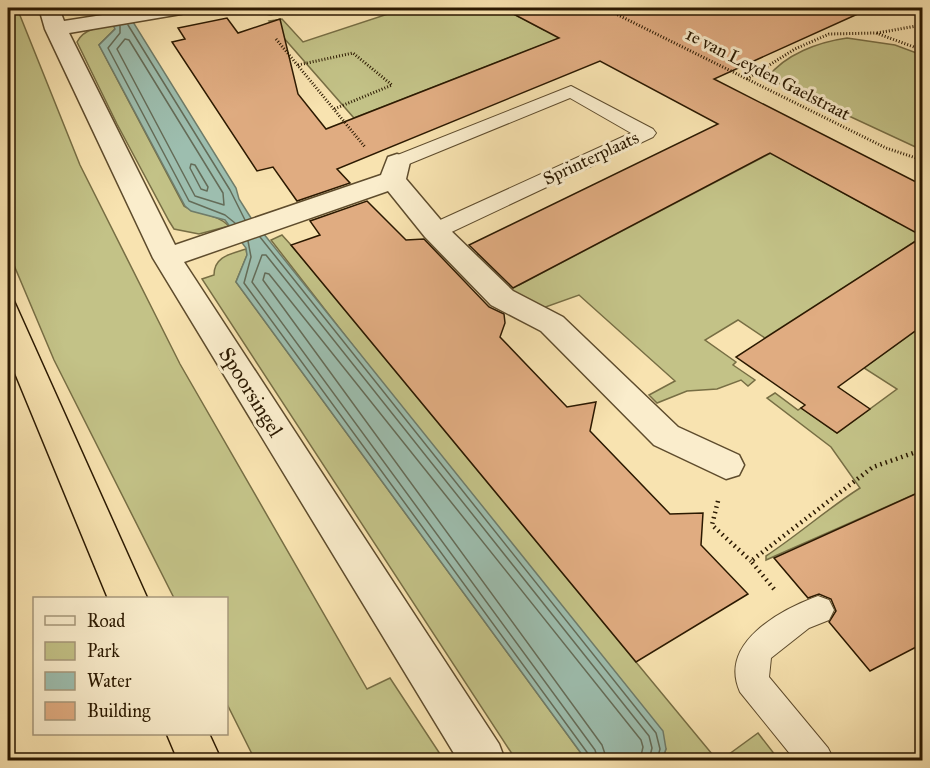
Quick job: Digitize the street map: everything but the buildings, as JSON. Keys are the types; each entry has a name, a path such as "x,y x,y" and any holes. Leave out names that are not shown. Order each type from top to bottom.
{"street":[{"path":"52,18 108,20 180,8"},
{"name":"Spoorsingel","path":"52,18 167,258 483,760"},
{"path":"395,171 435,231 502,298 552,324 666,436 726,465"},
{"name":"Sprinterplaats","path":"167,258 263,225 395,171"}],"lane":[{"name":"Sprinterplaats","path":"395,171 571,91 645,133 435,231"},
{"path":"808,614 756,651 752,681 816,760"}],"path":[{"path":"266,8 261,22 334,109 395,171"},
{"name":"1e van Leyden Gaelstraat","path":"604,8 886,148 922,160"},
{"path":"747,79 795,49 829,34 876,33 922,25"},
{"path":"876,33 922,50"},
{"path":"298,65 353,53 392,84 334,109"},
{"path":"751,561 873,467 922,450"},
{"path":"726,465 712,525 808,614"}],"green space":[{"path":"8,8 17,8 80,165 180,364 367,689 390,678 444,760 255,760 228,706 228,597 173,597 54,360 8,251"},
{"path":"406,8 502,8 544,30 578,31 354,118 269,21 282,19 303,42"},
{"path":"114,26 115,29 99,45 184,206 219,219 229,226 199,234 174,229 169,221 117,124 77,42 88,31"},
{"path":"847,38 895,45 922,55 922,150 767,78 783,62 803,50"},
{"path":"790,143 792,165 898,223 917,211 922,214 922,237 765,338 738,320 705,340 736,362 733,365 755,380 748,386 741,380 717,389 687,391 657,403 649,395 675,381 579,295 540,309 525,305 474,256 488,251 519,285"},
{"path":"282,235 717,760 662,760 666,749 271,240"},
{"path":"246,249 247,255 236,282 586,760 516,760 202,279 214,275 217,264 224,257"},
{"path":"922,326 922,491 766,560 766,556 860,488 831,447 767,398 775,393 798,410 801,408 837,433 897,389 864,368"},
{"path":"758,733 779,760 721,760"}],"water":[{"path":"106,8 127,8 133,22 236,188 239,199 251,218 663,731 666,749 662,760 586,760 236,282 247,255 246,248 225,220 191,211 185,206 99,45 115,29"}],"tram line":[{"path":"8,286 148,597"},
{"path":"8,358 107,597"},
{"path":"166,735 177,760"},
{"path":"210,735 222,760"}]}
